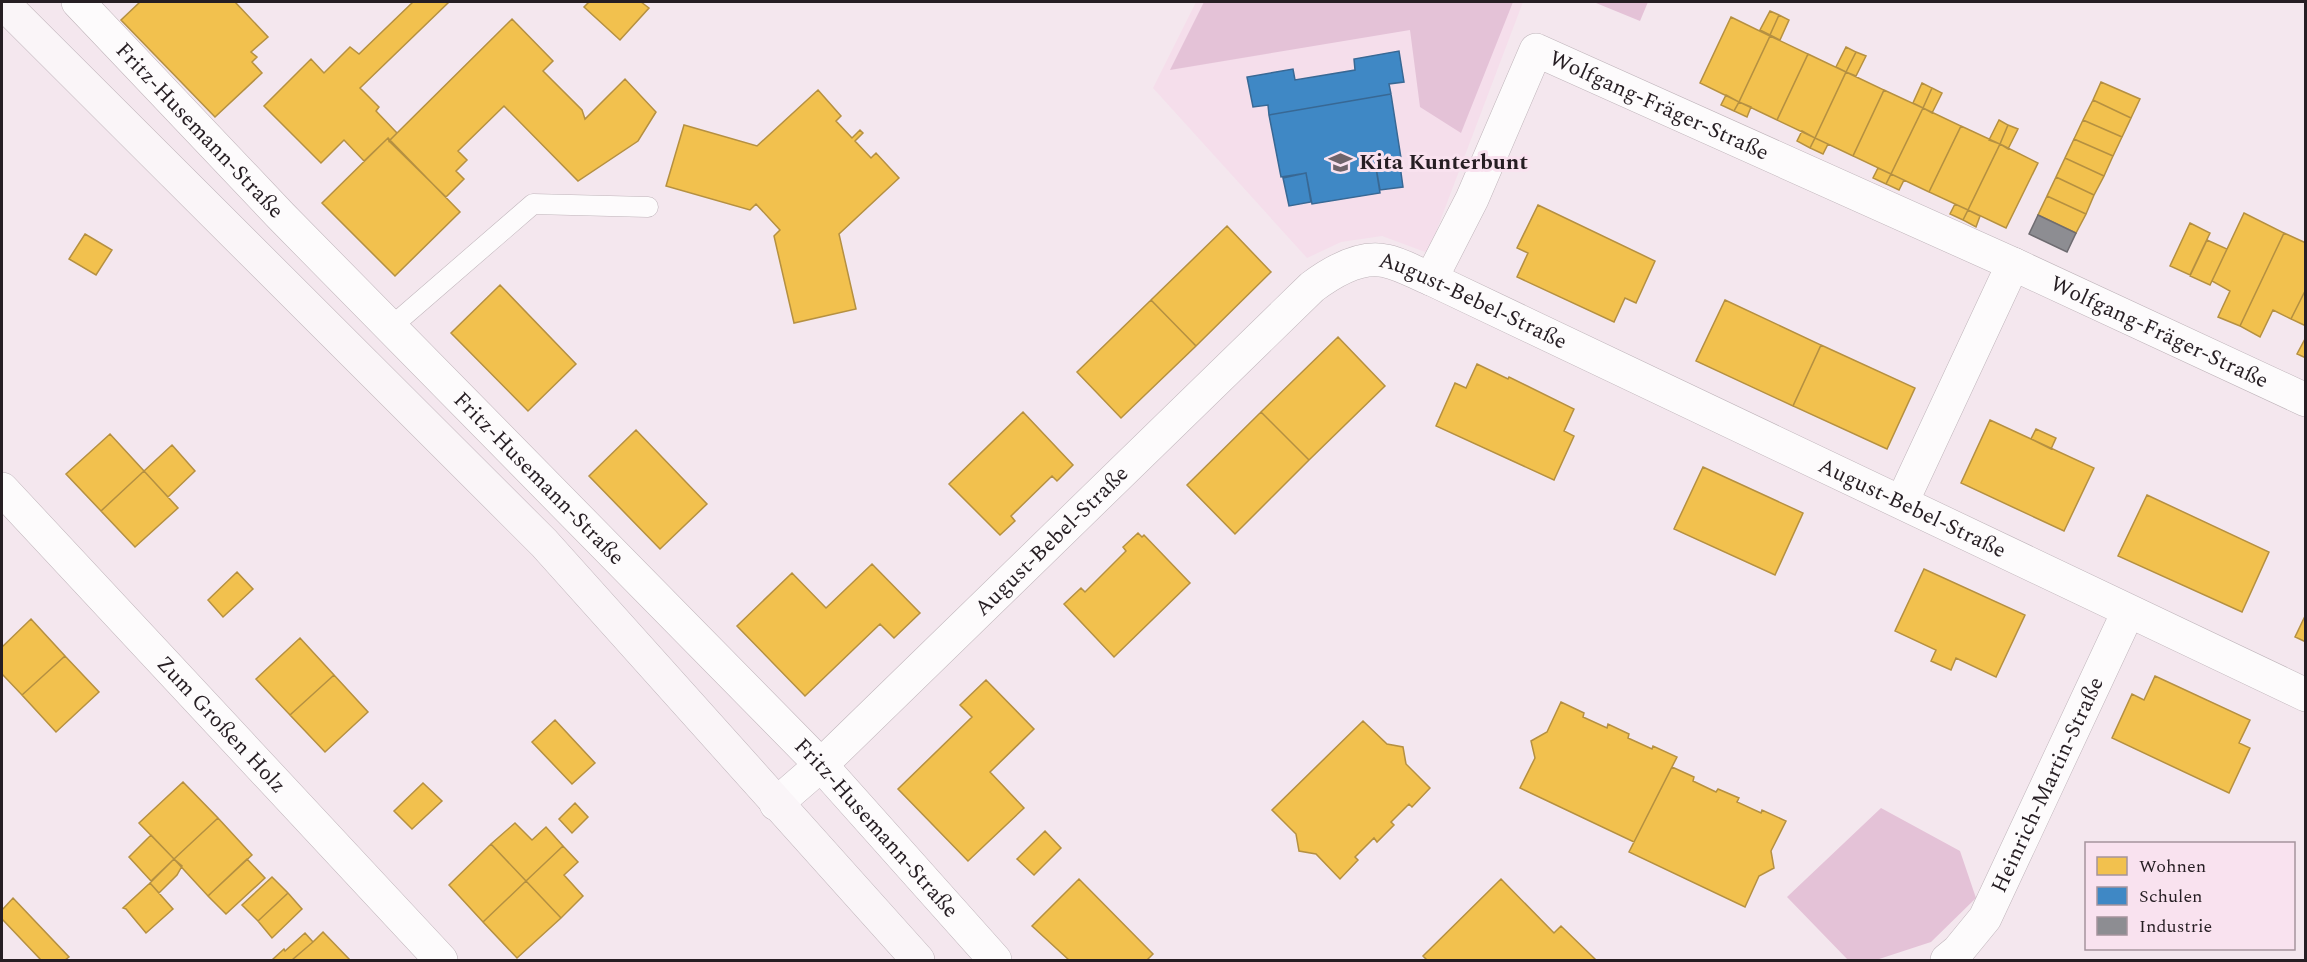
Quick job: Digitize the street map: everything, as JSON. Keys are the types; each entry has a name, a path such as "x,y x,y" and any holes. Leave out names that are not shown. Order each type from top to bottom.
{"street":[{"name":"Fritz-Husemann-Straße","path":"2,2 544,543 918,960"},
{"name":"Fritz-Husemann-Straße","path":"78,2 391,327 821,765 955,918 995,960"},
{"name":"Wolfgang-Fräger-Straße","path":"1431,279 1472,199 1536,50 2013,264 2306,400"},
{"name":"August-Bebel-Straße","path":"776,804 821,765 1312,287 1331,272 1355,263 1385,260 1431,279 2306,695"},
{"path":"1902,502 2013,264"},
{"name":"Zum Großen Holz","path":"2,489 441,960"},
{"name":"Heinrich-Martin-Straße","path":"1957,957 1985,918 2128,612"}],"lane":[{"path":"391,327 533,204 648,207"}],"shaded area":[{"name":"Kita Kunterbunt","path":"1196,2 1523,2 1428,253 1382,236 1341,242 1307,258 1153,88"},
{"path":"1204,2 1513,2 1461,133 1420,107 1410,30 1170,70"},
{"path":"1596,2 1648,2 1640,21"},
{"path":"1881,808 1960,851 1976,898 1931,942 1876,960 1848,960 1787,897"}],"building: Wohnen":[{"path":"140,2 235,2 268,37 251,52 257,57 252,62 262,73 215,117 121,20"},
{"path":"413,2 449,2 360,88 379,107 376,111 397,133 389,141 388,138 364,161 344,140 321,163 264,106 311,59 324,73 350,47 359,54"},
{"path":"589,2 641,2 649,8 620,40 584,7"},
{"path":"1770,11 1779,15 1770,35 1760,30"},
{"path":"1779,15 1789,20 1780,40 1770,35"},
{"path":"1731,17 1770,36 1739,102 1700,83"},
{"path":"512,19 553,61 543,71 582,110 585,119 625,79 656,112 638,141 578,181 504,106 458,151 467,160 456,171 464,179 446,197 389,141"},
{"path":"1770,36 1808,54 1777,120 1739,102"},
{"path":"1846,47 1856,52 1846,72 1836,67"},
{"path":"1856,52 1866,56 1856,76 1846,72"},
{"path":"1808,54 1846,72 1815,138 1777,120"},
{"path":"1846,72 1884,90 1853,156 1815,138"},
{"path":"2101,82 2140,99 2131,118 2093,100"},
{"path":"1922,83 1932,88 1923,108 1913,103"},
{"path":"1932,88 1942,93 1932,113 1923,108"},
{"path":"818,90 841,116 836,121 852,138 860,130 863,133 855,141 871,158 876,153 899,178 839,234 856,309 794,323 774,236 780,230 756,204 750,210 666,186 684,125 757,146"},
{"path":"1884,90 1923,108 1891,174 1853,156"},
{"path":"1726,95 1739,102 1734,111 1721,105"},
{"path":"2093,100 2131,118 2122,137 2083,120"},
{"path":"1739,102 1751,107 1747,117 1734,111"},
{"path":"1923,108 1961,126 1929,192 1891,174"},
{"path":"1999,120 2008,125 2000,144 1989,140"},
{"path":"2083,120 2122,137 2113,156 2074,139"},
{"path":"2008,125 2018,129 2008,149 2000,144"},
{"path":"1961,126 2000,144 1968,210 1929,192"},
{"path":"1802,131 1815,138 1810,148 1797,141"},
{"path":"388,138 460,212 395,276 322,203"},
{"path":"1815,138 1828,144 1823,154 1810,148"},
{"path":"2074,139 2113,156 2104,176 2065,158"},
{"path":"2000,144 2038,163 2006,228 1968,210"},
{"path":"2065,158 2104,176 2094,195 2056,177"},
{"path":"1878,168 1891,174 1886,184 1873,178"},
{"path":"1891,174 1904,180 1899,190 1886,184"},
{"path":"2056,177 2094,195 2086,214 2047,196"},
{"path":"2047,196 2086,214 2076,233 2038,215"},
{"path":"1955,204 1968,210 1963,220 1950,214"},
{"path":"1538,205 1655,261 1636,303 1625,298 1614,322 1517,277 1528,253 1517,248"},
{"path":"1968,210 1980,216 1976,227 1963,220"},
{"path":"2244,213 2284,233 2240,326 2218,317 2230,291 2212,281"},
{"path":"2190,223 2210,233 2190,275 2170,266"},
{"path":"1227,226 1271,272 1196,346 1151,300"},
{"path":"2284,233 2306,243 2306,289 2291,319 2273,310 2260,337 2240,326"},
{"path":"85,234 112,250 96,275 69,259"},
{"path":"2207,240 2227,249 2210,285 2190,276"},
{"path":"500,285 576,364 528,411 451,333"},
{"path":"2306,289 2306,326 2291,319"},
{"path":"1151,300 1196,346 1121,418 1077,372"},
{"path":"1725,300 1821,345 1793,406 1696,361"},
{"path":"1338,337 1385,386 1309,460 1261,412"},
{"path":"2306,337 2306,358 2297,354"},
{"path":"1821,345 1915,388 1887,449 1793,406"},
{"path":"1477,364 1574,409 1564,431 1574,436 1554,480 1436,426 1455,383 1466,388"},
{"path":"1023,412 1073,465 1057,481 1052,476 1011,516 1015,521 1000,535 949,484"},
{"path":"1261,412 1309,460 1235,534 1187,485"},
{"path":"1990,420 2094,468 2064,531 1961,483"},
{"path":"2036,429 2056,438 2051,449 2031,439"},
{"path":"636,430 707,504 660,549 589,476"},
{"path":"110,434 144,471 101,511 66,474"},
{"path":"172,445 195,471 168,497 144,471"},
{"path":"1703,467 1803,513 1775,575 1674,529"},
{"path":"144,471 178,508 135,547 101,511"},
{"path":"2147,495 2269,552 2242,612 2118,556"},
{"path":"1138,533 1142,537 1144,535 1190,583 1114,657 1064,604 1081,588 1085,592 1126,551 1123,547"},
{"path":"872,564 920,613 894,638 880,624 805,696 737,626 792,573 826,608"},
{"path":"1924,569 2025,615 1996,677 1956,658 1951,670 1931,661 1936,650 1895,631"},
{"path":"237,572 253,589 223,617 208,600"},
{"path":"2306,614 2306,642 2295,637"},
{"path":"31,619 65,656 22,695 2,674 2,647"},
{"path":"300,638 334,675 290,715 256,679"},
{"path":"65,656 99,692 56,732 22,695"},
{"path":"334,675 368,712 325,752 290,715"},
{"path":"2155,676 2250,720 2239,743 2250,748 2229,793 2112,738 2132,694 2144,700"},
{"path":"986,680 1034,729 990,772 1024,808 968,861 898,789 972,717 960,705"},
{"path":"1561,702 1584,713 1583,717 1607,728 1608,724 1629,734 1628,738 1677,757 1634,842 1520,788 1535,758 1531,741 1547,732"},
{"path":"555,720 595,763 572,784 532,742"},
{"path":"1363,721 1387,744 1403,747 1406,764 1430,788 1412,807 1409,804 1391,822 1394,825 1377,842 1374,838 1355,857 1358,860 1340,879 1316,854 1299,851 1296,834 1272,810"},
{"path":"1672,767 1694,777 1693,781 1716,792 1718,789 1739,798 1737,802 1786,821 1771,851 1774,868 1759,876 1745,907 1629,852"},
{"path":"183,782 218,818 174,859 139,823"},
{"path":"423,783 442,801 412,829 394,811"},
{"path":"575,803 588,817 572,833 559,819"},
{"path":"218,818 252,855 208,896 174,859"},
{"path":"515,823 532,840 546,827 563,846 526,881 491,844"},
{"path":"1045,831 1061,848 1034,875 1017,859"},
{"path":"151,835 174,859 151,881 129,857"},
{"path":"491,844 526,881 483,922 449,885"},
{"path":"563,846 578,862 564,875 583,896 561,918 526,881"},
{"path":"174,859 182,866 177,875 159,893 150,883"},
{"path":"247,859 265,878 226,914 208,896"},
{"path":"272,877 288,893 258,921 242,905"},
{"path":"1079,879 1153,954 1147,960 1069,960 1032,926"},
{"path":"1501,879 1554,933 1561,926 1596,960 1427,960 1423,956"},
{"path":"526,881 561,918 517,958 483,922"},
{"path":"150,883 173,909 146,933 123,908"},
{"path":"288,893 302,909 272,938 258,921"},
{"path":"13,898 69,957 65,960 41,960 2,919 2,910"},
{"path":"323,932 350,960 292,960 313,942"},
{"path":"305,933 313,942 292,960 272,960 284,949 285,951"}],"building: Schulen":[{"path":"1399,51 1404,82 1389,84 1391,94 1269,115 1268,105 1253,107 1247,77 1293,69 1295,80 1355,70 1354,59"},
{"path":"1391,94 1401,158 1375,162 1380,193 1312,204 1306,173 1281,177 1269,115"},
{"path":"1399,158 1403,187 1380,190 1375,162"},
{"path":"1306,173 1311,202 1289,206 1283,178"}],"building: Industrie":[{"path":"2038,215 2076,233 2067,252 2029,234"}],"place":[{"name":"Kita Kunterbunt","path":"1341,162"}]}
